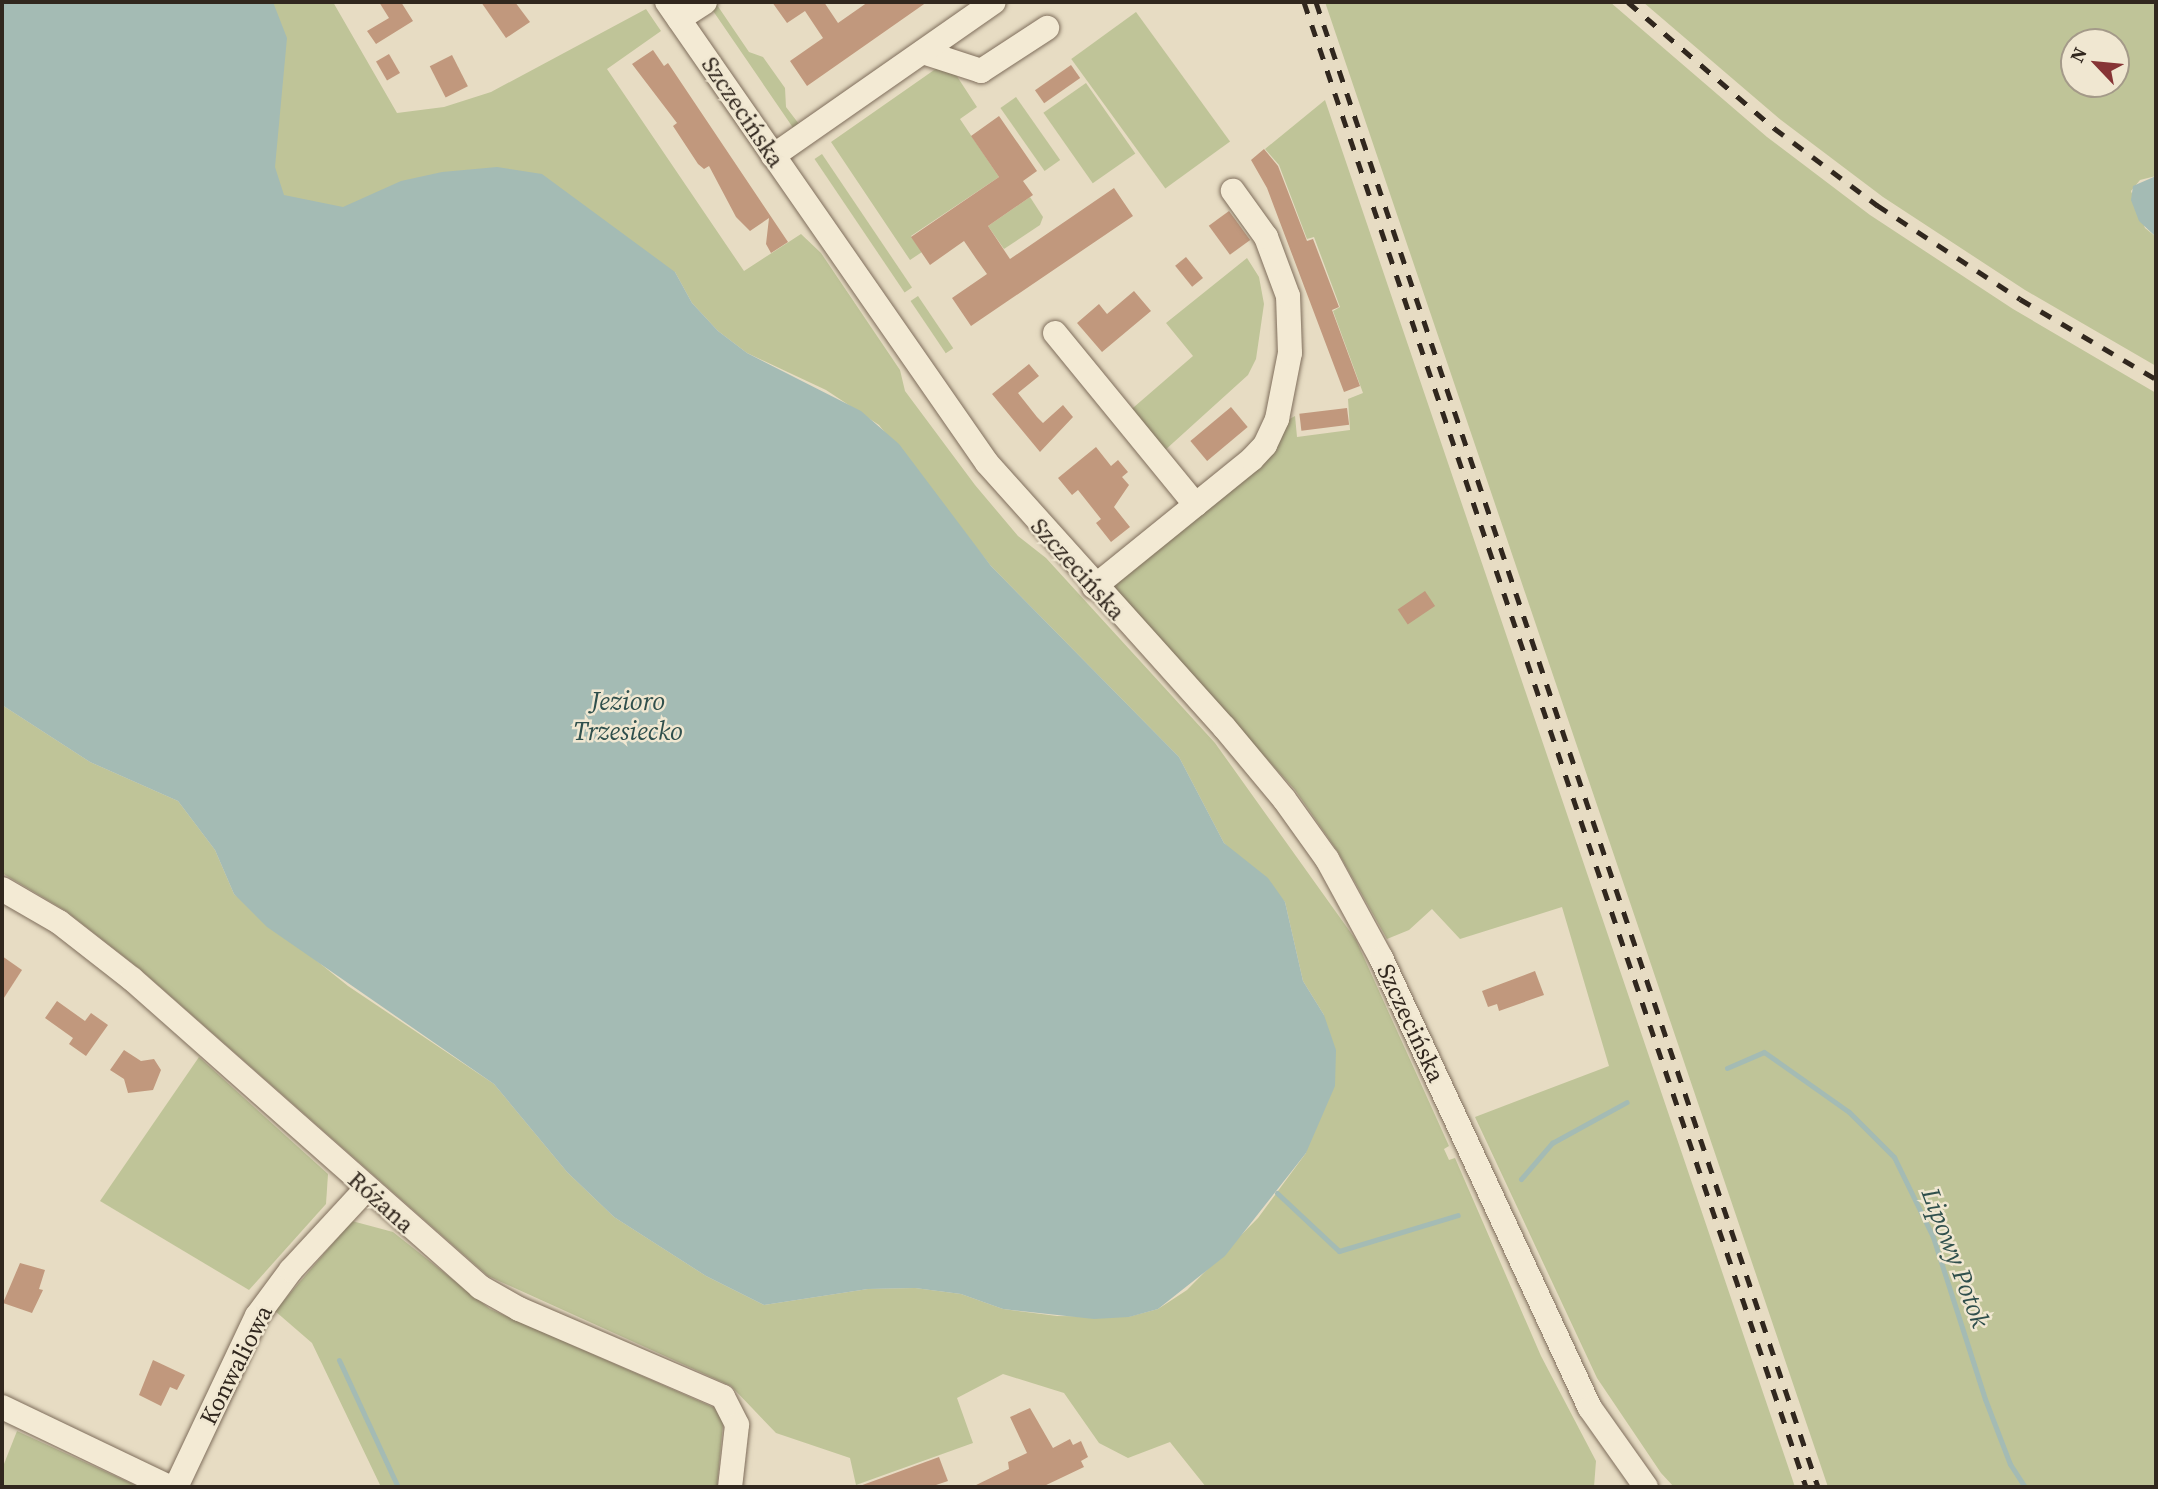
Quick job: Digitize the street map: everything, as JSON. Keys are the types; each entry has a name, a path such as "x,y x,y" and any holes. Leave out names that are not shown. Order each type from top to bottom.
{"street":[{"path":"673,10 705,2"},
{"path":"773,156 994,2"},
{"name":"Szczecińska","path":"673,10 963,431 1094,587 1224,727 1284,799 1327,859 1381,958 1590,1408 1636,1484"},
{"path":"923,52 981,71 1047,28"},
{"path":"1094,587 1265,445 1277,419 1290,353 1288,296 1266,236 1233,191"},
{"path":"1055,333 1196,505"},
{"name":"Różana","path":"2,889 59,922 122,971 457,1270 496,1298 723,1397 737,1425 730,1487"},
{"name":"Konwaliowa","path":"176,1487 263,1307 366,1189"},
{"path":"2,1407 169,1487"}],"green space":[{"path":"236,2 333,2 397,113 444,107 491,92 646,9 661,31 607,69 744,271 801,234 821,253 900,370 905,391 975,485 1018,536 1046,558 1215,743 1356,940 1449,1146 1444,1149 1449,1160 1455,1158 1541,1356 1596,1461 1594,1487 1206,1487 1170,1442 1128,1458 1099,1443 1064,1393 1003,1374 957,1398 973,1443 856,1485 850,1458 776,1433 731,1386 488,1276 140,969 66,911 2,873 2,705 90,762 178,801 215,850 234,894 348,986 494,1084 567,1172 614,1217 706,1276 764,1305 868,1289 915,1288 961,1294 1003,1309 1057,1316 1128,1317 1158,1309 1187,1290 1258,1218 1306,1153 1324,1015 1303,981 1285,902 1224,843 1179,757 991,566 879,425 826,390 747,353 718,331 692,303 675,272 292,245"},
{"path":"715,2 749,52 763,57 785,88 786,107 802,128 798,135 709,5"},
{"path":"1325,2 1610,2 1767,137 1870,215 2013,309 2156,393 2156,1487 1828,1487"},
{"path":"1643,2 2156,2 2156,176 2140,180 2131,191 2145,228 2156,237 2156,366 2025,290 1883,197 1781,120"},
{"path":"1136,12 1230,141 1165,188 1071,59"},
{"path":"947,61 977,107 960,119 999,177 911,236 922,252 910,260 831,142"},
{"path":"1086,83 1135,153 1093,183 1043,113"},
{"path":"1016,97 1060,160 1045,171 1000,108"},
{"path":"1325,100 1795,1487 1674,1487 1661,1473 1597,1378 1475,1117 1609,1066 1562,907 1460,939 1432,909 1409,930 1387,939 1338,852 1295,790 1113,588 1282,423 1295,416 1297,437 1350,430 1348,399 1363,393 1333,311 1340,307 1314,237 1307,239 1279,165 1265,149"},
{"path":"822,154 912,287 905,293 815,159"},
{"path":"1030,197 1043,217 1040,225 1004,249 988,226"},
{"path":"1247,258 1259,277 1264,304 1256,359 1248,375 1153,461 1119,420 1193,356 1166,323"},
{"path":"918,296 953,348 946,353 911,301"},
{"path":"199,1057 328,1174 326,1204 249,1290 100,1201"},
{"path":"352,1221 393,1232 490,1309 715,1408 723,1424 717,1487 381,1487 312,1343 275,1311"},
{"path":"17,1431 139,1487 2,1487 2,1469"}],"water":[{"name":"Jezioro Trzesiecko","path":"2,2 273,2 287,38 275,167 284,195 343,207 401,181 442,172 497,167 542,174 675,272 692,303 718,331 747,353 861,411 899,444 991,566 1179,757 1224,843 1268,878 1285,902 1303,981 1324,1015 1336,1050 1335,1086 1306,1153 1225,1256 1158,1309 1129,1317 1094,1319 1003,1309 961,1294 915,1288 868,1289 764,1305 706,1276 614,1217 567,1172 494,1084 267,927 234,894 215,850 178,801 90,762 2,705"},
{"path":"2156,176 2156,237 2139,221 2131,200 2133,186"}],"building":[{"path":"379,2 401,2 413,21 376,44 367,31 389,18"},
{"path":"481,2 515,2 530,22 506,38"},
{"path":"772,2 824,2 838,23 868,2 927,2 807,86 790,61 823,38 805,11 787,23"},
{"path":"653,50 664,66 668,63 788,242 771,253 766,244 769,218 750,231 736,217 709,166 704,169 698,164 673,126 677,123 632,64"},
{"path":"389,54 400,73 387,81 376,62"},
{"path":"452,55 468,86 446,98 430,66"},
{"path":"1071,65 1080,78 1044,103 1035,90"},
{"path":"999,116 1037,171 1023,181 1033,195 988,226 1010,259 1114,188 1133,216 971,326 952,298 987,274 964,241 930,265 911,237 999,177 971,136"},
{"path":"1264,149 1278,166 1307,241 1313,239 1339,307 1332,310 1360,386 1344,392 1267,188 1251,160"},
{"path":"1229,211 1250,240 1230,255 1209,226"},
{"path":"1186,257 1203,278 1192,287 1175,266"},
{"path":"1134,291 1151,311 1102,352 1077,323 1099,304 1107,314"},
{"path":"1029,364 1039,376 1018,393 1037,417 1043,423 1063,405 1073,417 1040,452 992,394"},
{"path":"1231,407 1248,427 1207,461 1190,441"},
{"path":"1347,408 1349,425 1301,431 1299,414"},
{"path":"1096,447 1111,466 1118,460 1128,472 1122,477 1129,485 1114,507 1130,527 1111,542 1096,523 1101,519 1078,490 1072,495 1058,478"},
{"path":"1425,591 1435,606 1408,624 1398,609"},
{"path":"2,956 22,970 2,1001"},
{"path":"1535,971 1544,995 1499,1011 1497,1004 1488,1007 1482,991"},
{"path":"57,1001 85,1021 91,1013 108,1025 86,1056 69,1044 73,1038 45,1018"},
{"path":"124,1050 141,1061 154,1059 161,1070 153,1090 128,1093 124,1079 110,1070"},
{"path":"20,1263 45,1270 39,1289 43,1290 32,1313 3,1303"},
{"path":"153,1360 185,1375 177,1390 170,1387 161,1406 139,1395"},
{"path":"1030,1408 1053,1448 1070,1439 1073,1445 1081,1441 1088,1457 1081,1461 1084,1467 1042,1487 972,1487 1009,1469 1008,1462 1027,1453 1010,1417"},
{"path":"939,1457 948,1481 930,1487 857,1487"}],"waterway":[{"name":"Lipowy Potok","path":"1727,1068 1764,1052 1849,1112 1894,1157 1933,1237 1985,1399 2010,1464 2025,1487"},
{"name":"Lipowy Potok","path":"1521,1179 1552,1143 1627,1102"},
{"name":"Lipowy Potok","path":"1277,1193 1339,1251 1458,1215"},
{"path":"339,1360 398,1487"}],"railway":[{"path":"1304,2 1806,1487"},
{"path":"1316,2 1818,1487"},
{"path":"1628,2 1774,128 1877,205 2020,299 2156,379"}]}
